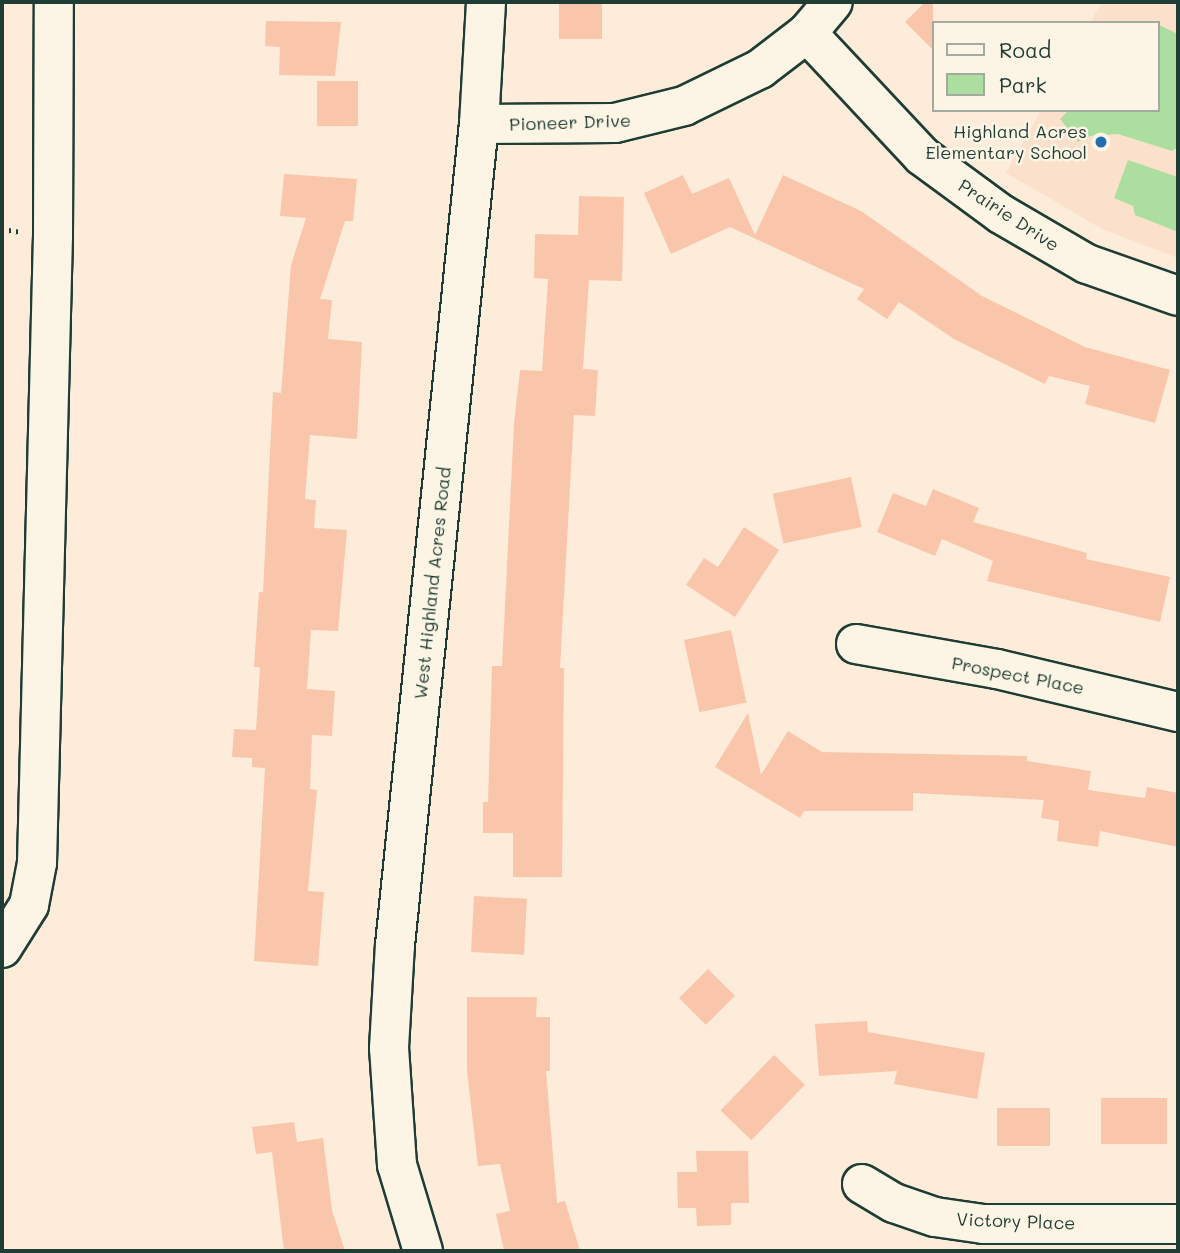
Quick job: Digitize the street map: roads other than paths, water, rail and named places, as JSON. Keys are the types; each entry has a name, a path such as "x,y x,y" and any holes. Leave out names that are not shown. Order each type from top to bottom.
{"street":[{"path":"2,948 29,905 38,839 53,250 54,2"},
{"name":"West Highland Acres Road","path":"423,1251 397,1165 389,1048 395,945 479,124 486,2"},
{"name":"Pioneer Drive","path":"479,124 580,125 652,116 735,84 807,33 833,2"},
{"name":"Prairie Drive","path":"807,33 922,156 1001,214 1087,264 1178,296"},
{"name":"Prospect Place","path":"856,644 997,669 1178,712"},
{"name":"Victory Place","path":"862,1184 894,1203 935,1217 983,1224 1178,1224"}],"place":[{"name":"Highland Acres Elementary School","path":"1101,142"}]}
